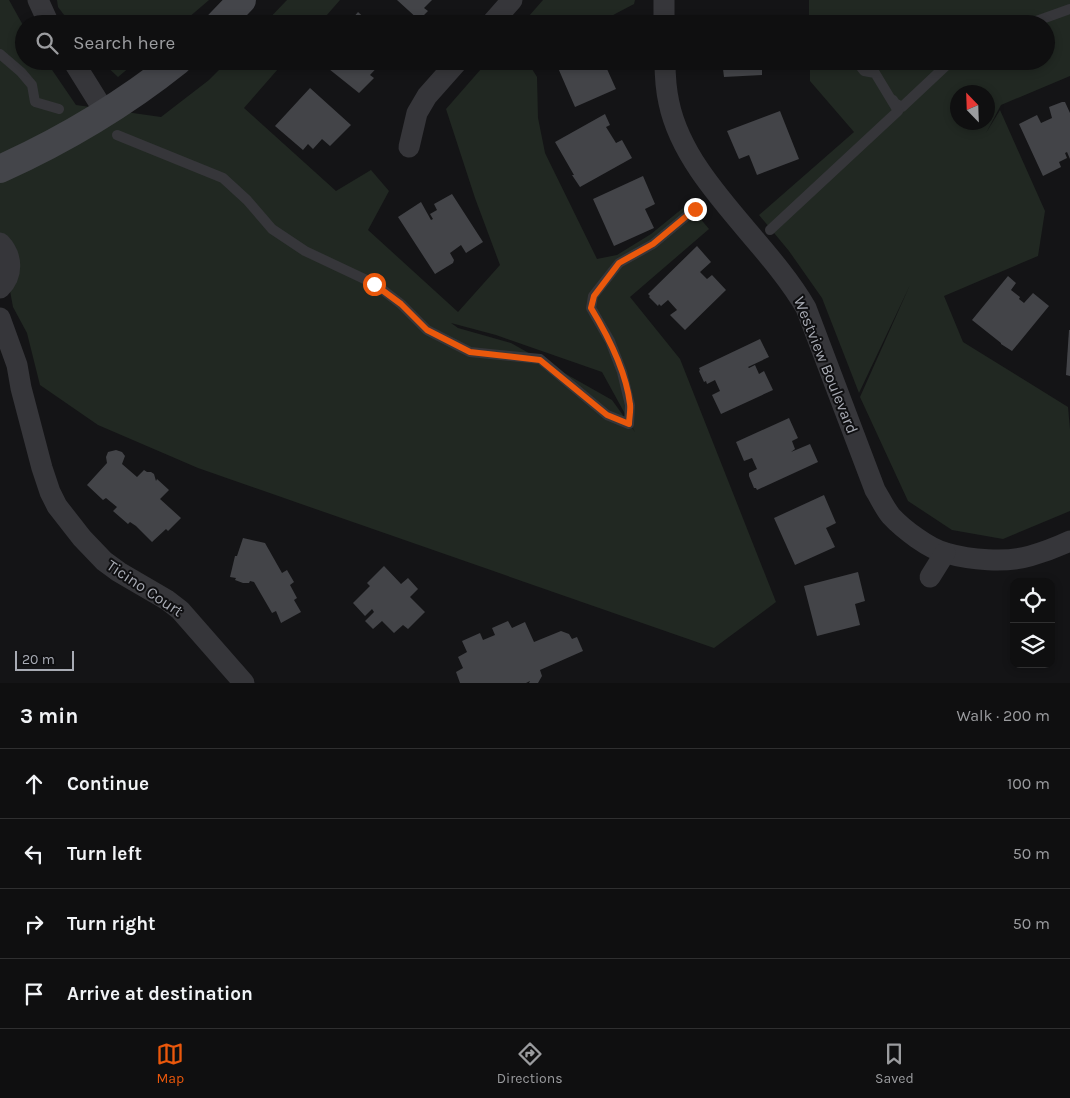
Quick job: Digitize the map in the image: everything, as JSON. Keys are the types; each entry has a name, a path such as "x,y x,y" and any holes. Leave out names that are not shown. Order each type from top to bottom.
{"street":[{"path":"38,0 45,15"},
{"path":"228,15 242,0"},
{"path":"499,15 512,0"},
{"path":"664,0 664,15"},
{"path":"78,70 111,125"},
{"path":"0,169 49,146 111,125 169,70"},
{"path":"409,147 416,113 427,96 450,70"},
{"name":"Westview Boulevard","path":"666,70 668,103 684,145 700,172 792,284 806,308 875,490 891,516 926,543 946,553"},
{"path":"0,243 7,253 10,265 8,277 0,288"},
{"name":"Ticino Court","path":"0,318 17,364 21,388 42,468 50,492 64,517 104,561 180,610 244,683"},
{"path":"930,577 946,553 1000,560 1028,557 1070,541"}],"lane":[{"path":"1053,15 1070,9"},
{"path":"0,54 15,67"},
{"path":"19,70 32,85 35,102 59,109"},
{"path":"770,230 898,111 875,73 864,70"},
{"path":"876,70 895,104 902,107 941,70"},
{"path":"111,125 223,178 247,200 272,229 305,252 374,284 401,304 427,330 470,352 540,360 607,415 629,424 630,405 622,372 610,341 591,308 594,296 619,263 653,244 695,209"}],"shaded area":[{"path":"0,0 9,0 17,15 15,15 15,70 52,70 76,105 161,117 219,70 277,70 244,108 336,191 371,170 389,191 368,230 458,312 500,265 475,198 446,109 480,70 533,70 537,77 538,118 545,153 597,259 617,255 651,234 688,204 709,229 630,297 680,359 776,602 714,648 198,468 98,425 40,385 27,333 13,307 0,237","holes":["451,323 496,335 602,372 635,432 612,400 511,343 458,328"]},
{"path":"57,0 209,0 192,15 64,15 58,7"},
{"path":"287,0 340,0 327,15 273,15"},
{"path":"543,0 635,0 634,4 613,15 530,15"},
{"path":"809,0 1070,0 1070,76 1001,105 995,116 995,85 950,85 950,130 988,130 986,133 988,130 995,130 995,118 1000,110 1045,211 1038,256 944,296 963,342 1068,407 1070,429 1070,511 1003,539 952,530 908,501 860,397 910,285 859,393 822,298 789,251 759,215 854,132 810,81 810,70 1055,70 1055,15 809,15"},
{"path":"111,70 126,70 118,77"}],"building":[{"path":"397,0 432,0 424,8 428,11 424,15 414,15"},
{"path":"330,70 375,70 370,75 374,78 359,93"},
{"path":"559,70 607,70 616,89 575,107"},
{"path":"723,70 762,70 762,75 724,77"},
{"path":"310,88 351,125 330,146 322,139 313,149 308,144 303,150 275,126"},
{"path":"1065,102 1070,113 1070,159 1067,152 1065,153 1067,158 1059,162 1061,167 1043,176 1019,124 1037,115 1041,123 1052,118 1049,107"},
{"path":"780,111 799,159 757,175 749,155 739,159 727,131"},
{"path":"605,114 610,125 606,127 616,143 622,140 632,158 580,187 555,142"},
{"path":"643,176 655,204 645,209 654,228 614,246 593,199"},
{"path":"452,194 483,242 466,253 461,245 450,253 454,260 453,263 435,274 398,217 421,202 431,220 433,219 430,214 437,210 434,204"},
{"path":"697,246 711,262 700,272 707,279 712,275 726,290 685,330 670,315 677,310 668,300 661,306 659,304 658,306 648,294"},
{"path":"1008,276 1016,283 1011,290 1024,303 1033,293 1049,306 1012,351 972,320"},
{"path":"1070,330 1070,376 1066,375"},
{"path":"760,339 769,357 748,367 755,365 759,374 764,371 773,390 721,414 712,395 720,391 715,380 707,384 706,381 704,382 699,368"},
{"path":"789,418 798,438 792,441 795,449 791,452 810,444 818,462 757,490 754,488 749,473 757,469 752,458 744,461 736,442"},
{"path":"116,450 122,452 125,456 122,464 137,477 144,470 154,474 156,481 157,479 169,490 160,499 181,518 168,531 166,529 152,542 136,526 130,522 128,524 113,511 117,507 106,498 103,500 87,485 107,463 106,457 108,452"},
{"path":"824,495 836,523 826,528 835,547 795,565 774,518"},
{"path":"243,538 265,543 282,573 287,570 294,582 290,585 297,598 294,600 301,612 281,623 276,611 272,613 254,582 243,583 235,580 236,578 230,577 235,556 237,556"},
{"path":"384,566 401,584 408,578 418,589 410,597 425,612 408,629 403,625 394,633 382,621 373,629 365,621 374,612 372,609 365,616 353,603 370,586 367,583"},
{"path":"858,572 865,601 855,604 860,625 817,636 804,586"},
{"path":"508,621 512,628 525,622 534,642 561,631 569,634 572,639 577,637 583,651 540,670 542,676 538,683 529,683 530,681 526,683 460,683 456,672 463,668 458,657 467,652 462,641 480,633 483,640 495,635 492,628"}],"route":[{"path":"374,284 401,304 427,330 470,352 540,360 607,415 629,424 630,405 622,372 610,341 591,308 594,296 619,263 653,244 695,209"}]}
